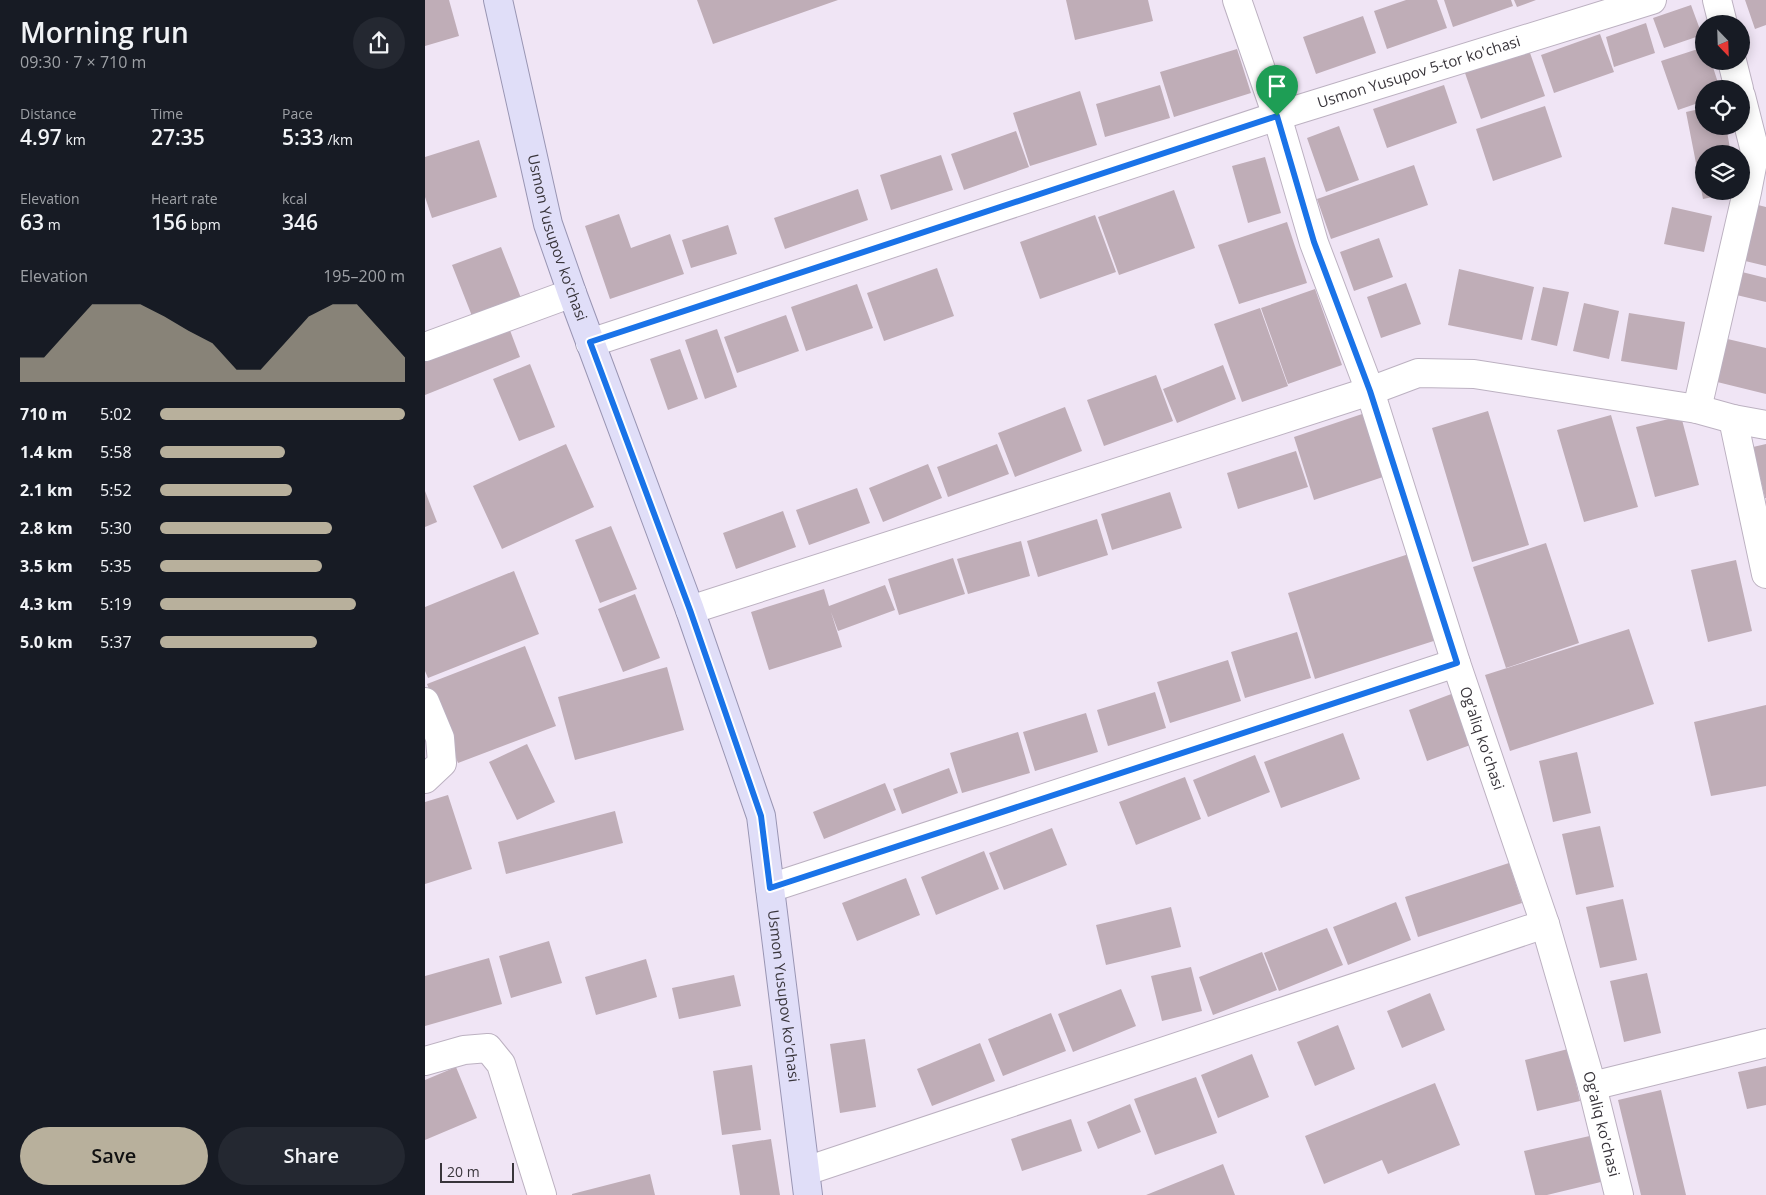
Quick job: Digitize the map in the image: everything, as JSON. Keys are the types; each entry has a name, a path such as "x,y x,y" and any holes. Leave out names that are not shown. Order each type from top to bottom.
{"main road":[{"name":"Usmon Yusupov ko'chasi","path":"498,0 548,224 690,610 761,816 807,1183"}],"street":[{"name":"Og'aliq ko'chasi","path":"1237,0 1277,116 1314,242 1370,391 1457,663 1545,924 1592,1086 1619,1195"},
{"name":"Usmon Yusupov 5-tor ko'chasi","path":"590,342 1277,116 1652,0"},
{"path":"1717,0 1721,15"},
{"path":"1697,409 1755,151 1750,131"},
{"path":"425,347 572,293"},
{"path":"690,610 1370,391 1418,373 1474,374 1697,409 1733,419 1766,425"},
{"path":"1733,419 1766,574"},
{"path":"770,888 1457,663"},
{"path":"425,702 440,738 443,763 425,780"},
{"path":"807,1183 1545,924"},
{"path":"1592,1086 1766,1044"},
{"path":"425,1061 464,1050 488,1048 501,1064 542,1195"}],"building":[{"path":"425,0 449,0 459,36 425,46"},
{"path":"697,0 838,0 713,44"},
{"path":"1066,0 1148,0 1153,21 1075,40"},
{"path":"1406,0 1437,0 1447,28 1387,49 1374,11"},
{"path":"1444,0 1511,0 1513,6 1453,27"},
{"path":"1514,0 1536,0 1517,7"},
{"path":"1745,0 1766,0 1766,25 1755,29"},
{"path":"1691,5 1695,16 1695,37 1664,48 1653,18"},
{"path":"1363,16 1376,53 1316,74 1303,37"},
{"path":"1646,23 1655,53 1614,67 1606,37"},
{"path":"1600,34 1614,72 1554,93 1541,55"},
{"path":"1237,49 1251,93 1174,117 1160,72"},
{"path":"1529,50 1545,96 1481,119 1465,73"},
{"path":"1695,50 1695,70 1714,70 1717,80 1695,80 1695,104 1678,110 1661,61"},
{"path":"1160,85 1170,118 1105,137 1096,104"},
{"path":"1444,85 1457,123 1387,148 1373,109"},
{"path":"1080,91 1097,145 1030,166 1013,113"},
{"path":"1545,106 1562,157 1493,181 1476,129"},
{"path":"1695,110 1695,135 1728,135 1729,145 1695,145 1695,158 1686,112"},
{"path":"1339,126 1359,180 1326,192 1307,138"},
{"path":"1016,131 1029,167 964,190 951,154"},
{"path":"479,140 497,197 432,218 425,197 425,157"},
{"path":"941,155 953,190 891,210 880,175"},
{"path":"1265,157 1281,213 1248,223 1232,166"},
{"path":"1414,165 1428,205 1331,239 1317,199"},
{"path":"858,189 868,220 785,249 774,218"},
{"path":"1174,190 1195,248 1119,275 1098,217"},
{"path":"1754,204 1766,207 1766,266 1741,260"},
{"path":"1672,207 1712,216 1704,252 1664,244"},
{"path":"619,214 631,248 670,234 684,274 610,299 585,226"},
{"path":"1095,215 1116,272 1040,299 1020,242"},
{"path":"1287,222 1307,283 1239,304 1218,245"},
{"path":"728,225 737,254 691,268 682,240"},
{"path":"1379,238 1393,277 1354,291 1340,252"},
{"path":"501,247 521,298 472,316 452,265"},
{"path":"937,268 954,316 884,341 867,293"},
{"path":"1459,269 1534,287 1522,340 1448,325"},
{"path":"1734,270 1766,278 1766,302 1728,293"},
{"path":"1406,283 1421,324 1381,338 1367,297"},
{"path":"857,284 873,328 806,351 791,307"},
{"path":"1543,287 1569,292 1557,346 1531,340"},
{"path":"1315,289 1342,365 1288,384 1261,308"},
{"path":"1584,303 1619,311 1609,359 1573,351"},
{"path":"1260,308 1288,386 1242,402 1214,324"},
{"path":"1629,313 1685,322 1677,370 1621,361"},
{"path":"786,315 799,351 737,373 724,337"},
{"path":"508,325 520,357 425,395 425,359"},
{"path":"717,329 737,387 705,399 685,340"},
{"path":"1719,337 1766,348 1766,394 1709,380"},
{"path":"680,349 698,399 668,410 650,359"},
{"path":"530,364 555,427 519,441 493,379"},
{"path":"1223,365 1236,399 1177,423 1163,389"},
{"path":"1156,375 1173,421 1104,446 1087,400"},
{"path":"1065,407 1082,451 1015,477 998,433"},
{"path":"1371,411 1392,474 1314,500 1294,437"},
{"path":"1488,411 1529,545 1472,562 1432,428"},
{"path":"1611,415 1638,507 1584,522 1557,430"},
{"path":"1681,416 1699,485 1655,497 1636,427"},
{"path":"566,444 594,507 502,549 473,486"},
{"path":"997,444 1009,474 948,497 937,467"},
{"path":"1766,444 1766,498 1765,498 1753,447"},
{"path":"1296,451 1308,487 1238,509 1227,473"},
{"path":"928,464 942,498 883,522 869,488"},
{"path":"857,488 870,523 809,545 796,510"},
{"path":"425,491 437,522 425,527"},
{"path":"1170,492 1182,528 1112,550 1101,514"},
{"path":"783,511 796,547 736,569 723,533"},
{"path":"1097,519 1108,555 1038,577 1027,541"},
{"path":"611,526 637,589 600,603 575,540"},
{"path":"1021,541 1030,576 968,594 957,559"},
{"path":"1546,543 1579,643 1506,668 1473,567"},
{"path":"1415,552 1443,638 1315,679 1288,593"},
{"path":"953,558 965,594 899,615 888,579"},
{"path":"1736,560 1752,631 1708,642 1691,570"},
{"path":"514,571 539,634 428,678 425,671 425,607"},
{"path":"885,585 895,610 838,631 831,612 842,647 769,670 751,612 824,589 829,606"},
{"path":"635,594 660,658 623,672 598,609"},
{"path":"1629,629 1654,704 1510,751 1485,675"},
{"path":"1297,632 1311,678 1245,698 1231,652"},
{"path":"525,646 556,726 458,763 427,684"},
{"path":"1228,660 1241,701 1170,723 1157,682"},
{"path":"667,667 684,730 575,760 558,697"},
{"path":"1155,692 1166,728 1108,746 1097,710"},
{"path":"1454,693 1473,744 1427,761 1409,710"},
{"path":"1766,705 1766,786 1711,796 1694,722"},
{"path":"1086,713 1098,752 1035,771 1023,732"},
{"path":"1018,732 1030,773 962,793 950,753"},
{"path":"1343,733 1360,779 1281,808 1264,762"},
{"path":"527,744 555,802 517,820 489,762"},
{"path":"1577,752 1591,813 1553,822 1539,761"},
{"path":"1255,755 1270,792 1208,817 1193,780"},
{"path":"949,768 958,793 902,814 893,789"},
{"path":"1185,777 1201,819 1136,845 1119,802"},
{"path":"885,783 896,810 824,839 813,812"},
{"path":"448,795 472,869 425,884 425,802"},
{"path":"615,811 623,843 506,874 498,842"},
{"path":"1600,826 1614,887 1576,895 1562,834"},
{"path":"1052,828 1067,865 1004,890 989,853"},
{"path":"984,851 999,889 936,915 921,877"},
{"path":"1509,863 1522,903 1418,937 1405,897"},
{"path":"906,878 920,915 857,941 842,903"},
{"path":"1623,899 1637,960 1600,968 1586,907"},
{"path":"1396,902 1411,940 1348,965 1333,927"},
{"path":"1171,907 1181,947 1106,965 1096,925"},
{"path":"1327,928 1343,965 1279,991 1264,953"},
{"path":"549,941 562,983 511,998 499,956"},
{"path":"1262,952 1277,990 1213,1015 1199,977"},
{"path":"489,958 502,1004 425,1026 425,976"},
{"path":"646,959 657,997 596,1015 585,977"},
{"path":"1191,967 1202,1011 1162,1021 1151,976"},
{"path":"1647,973 1661,1033 1624,1042 1610,981"},
{"path":"734,975 741,1006 679,1019 672,988"},
{"path":"1121,989 1136,1026 1073,1052 1058,1014"},
{"path":"1430,993 1445,1030 1402,1048 1387,1011"},
{"path":"1051,1013 1066,1051 1003,1076 988,1039"},
{"path":"1338,1025 1355,1069 1315,1086 1297,1042"},
{"path":"865,1039 876,1107 840,1113 830,1044"},
{"path":"980,1043 995,1081 932,1106 917,1069"},
{"path":"1568,1049 1580,1101 1537,1111 1525,1060"},
{"path":"1252,1054 1269,1097 1218,1118 1201,1075"},
{"path":"752,1065 761,1130 722,1135 713,1071"},
{"path":"1766,1066 1766,1105 1747,1109 1738,1072"},
{"path":"456,1067 477,1118 425,1140 425,1080"},
{"path":"1196,1077 1217,1133 1155,1155 1134,1099"},
{"path":"1435,1083 1460,1145 1388,1174 1382,1160 1324,1184 1305,1136"},
{"path":"1661,1090 1686,1195 1641,1195 1618,1100"},
{"path":"1130,1104 1141,1132 1098,1149 1087,1122"},
{"path":"1071,1119 1082,1151 1022,1171 1011,1139"},
{"path":"1594,1135 1605,1181 1547,1195 1535,1195 1524,1151"},
{"path":"771,1139 780,1195 740,1195 732,1145"},
{"path":"1223,1164 1235,1195 1146,1195"},
{"path":"650,1174 655,1195 572,1195 572,1194"}],"route":[{"path":"1277,116 1314,242 1370,391 1457,663 770,888 761,816 690,610 590,342 1277,116"}]}
